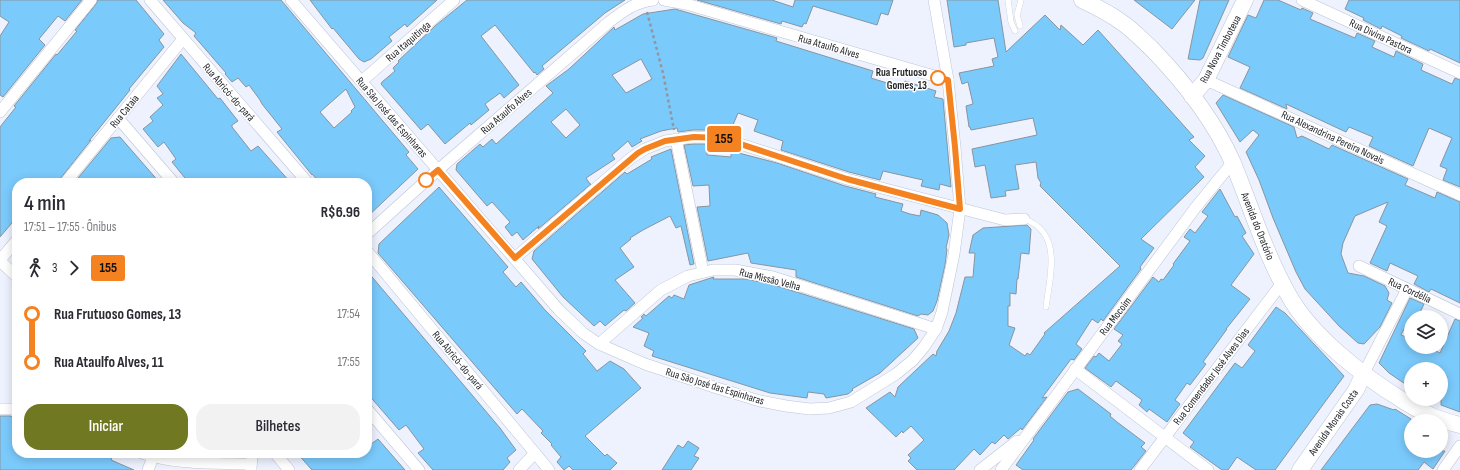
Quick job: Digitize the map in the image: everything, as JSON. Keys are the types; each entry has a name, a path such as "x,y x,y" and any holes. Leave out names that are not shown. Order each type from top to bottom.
{"main road":[{"name":"Avenida do Oratório","path":"1082,0 1109,13 1125,24 1172,70 1212,124 1232,163 1266,248 1282,283 1300,314 1321,337 1384,388 1422,412 1460,425"},
{"name":"Rua Nova Timboteua","path":"1192,96 1206,80 1245,0"},
{"name":"Avenida Morais Costa","path":"1300,470 1356,390 1364,373"}],"street":[{"path":"0,112 90,0"},
{"name":"Rua Abricó-do-pará","path":"150,0 304,178"},
{"name":"Rua São José das Espinharas","path":"291,0 558,309 583,333 599,344 646,364 717,388 760,401 810,409 828,408 851,402 896,374 913,360 924,347 936,329 942,312 954,254 960,209 948,80 934,0"},
{"name":"Rua Itaquitinga","path":"362,81 454,0"},
{"name":"Rua Ataulfo Alves","path":"372,229 438,170 609,22 625,10 649,0"},
{"name":"Rua Ataulfo Alves","path":"664,0 686,4 948,80"},
{"name":"Rua Divina Pastora","path":"1302,0 1460,73"},
{"name":"Rua Cataia","path":"69,178 183,40"},
{"name":"Rua Alexandrina Pereira Novais","path":"1206,80 1460,195"},
{"path":"118,118 170,178"},
{"path":"515,258 631,158 645,149 665,141 694,137 722,138 847,179 960,209 1005,220 1024,218"},
{"path":"676,139 703,272"},
{"name":"Rua Mocoim","path":"1001,470 1196,207 1232,163"},
{"path":"12,246 0,261 12,272"},
{"name":"Rua Abricó-do-pará","path":"372,257 549,470"},
{"name":"Rua Cordélia","path":"1360,266 1460,314"},
{"name":"Rua Missão Velha","path":"599,344 661,290 688,276 713,270 736,270 773,277 936,329"},
{"name":"Rua Comendador José Alves Dias","path":"1140,470 1282,283"},
{"path":"1364,373 1407,289"},
{"path":"1075,370 1208,470"},
{"path":"0,409 12,408"},
{"path":"372,415 419,470"},
{"path":"980,470 1029,432"},
{"path":"1443,470 1460,446"},
{"path":"519,470 535,453"},
{"path":"148,470 153,458"},
{"path":"161,458 200,463 251,462"},
{"path":"279,458 289,470"}],"lane":[{"path":"1008,0 1011,22 1014,31"},
{"path":"1020,26 1017,21 1017,15 1021,0"},
{"path":"1024,218 1032,221 1047,237 1052,260 1046,307"}],"path":[{"path":"649,0 676,139"}],"building":[{"path":"0,0 82,0 65,21 58,16 39,39 45,45 3,97 0,95 0,36 9,22 0,16"},
{"path":"98,0 136,0 164,34 159,40 164,47 129,89 130,90 61,178 12,178 12,223 0,237 0,127 16,107 14,106 56,54 57,55 77,31 75,30"},
{"path":"163,0 281,0 409,152 406,155 418,169 372,212 372,178 316,178 277,132 282,129 249,85 246,87 238,78 232,82 194,36 196,33 183,23","holes":["346,89 355,107 351,111 352,112 334,128 320,112"]},
{"path":"310,0 437,0 407,27 405,24 389,37 392,41 371,59 364,62 359,59 333,28 332,29"},
{"path":"467,0 625,0 605,13 542,66 544,69 537,75 495,25 481,36 519,85 504,98 500,93 485,104 489,110 471,125 470,123 445,144 428,124 421,130 381,84 395,71 393,68 399,62 398,61 435,26"},
{"path":"697,0 772,0 793,7 795,0 893,0 888,15 881,13 877,25 813,6 806,24 804,23 802,27 782,21 781,24"},
{"path":"947,0 998,0 1006,52 1045,15 1060,30 1061,25 1083,45 1098,30 1194,137 1189,140 1205,156 1195,167 1204,177 1141,239 1154,248 1140,267 1141,269 1103,321 1101,319 1098,323 1092,319 1076,344 1082,349 1074,360 1071,359 1042,398 1047,397 1022,430 1021,428 1008,439 1004,435 995,444 992,442 980,455 974,449 954,470 917,470 908,461 911,458 908,455 924,440 911,426 903,433 902,431 896,437 866,408 890,392 895,397 898,387 933,354 936,356 937,351 949,331 956,313 965,277 973,277 975,253 969,253 973,235 983,228 1027,225 1031,229 1029,254 1021,253 1016,294 1010,293 1010,306 1008,306 1008,326 1015,328 1009,345 1025,356 1027,353 1030,355 1045,334 1044,333 1120,266 1040,186 1041,183 1038,178 1036,162 1015,165 1019,189 1005,191 1006,196 991,198 985,165 975,167 972,149 1037,135 1033,118 971,130 969,127 966,106 973,104 968,82 962,84 959,73 994,66 992,59 998,57 994,38 966,43 966,45 954,47"},
{"path":"1134,0 1195,0 1172,29"},
{"path":"1200,0 1229,0 1203,58 1200,60 1188,59"},
{"path":"1264,0 1278,0 1301,10 1302,8 1313,13 1310,19 1355,38 1357,33 1375,41 1372,47 1394,57 1396,51 1423,64 1421,70 1452,84 1455,78 1460,80 1460,187 1443,180 1447,169 1440,166 1452,138 1429,128 1413,166 1369,146 1373,137 1349,127 1346,132 1286,104 1287,109 1240,88 1250,67 1228,57 1248,15 1256,18"},
{"path":"1349,0 1460,0 1460,63 1401,38 1402,36 1382,26 1381,29 1363,20 1364,18 1345,9"},
{"path":"675,9 777,38 776,41 873,71 871,78 903,88 905,81 936,91 934,97 943,99 951,187 940,184 939,190 921,186 923,180 883,171 880,180 849,172 781,150 783,141 754,131 758,120 738,113 730,132 706,128 706,130 678,132 677,128 661,131 640,139 642,141 632,147 628,141 612,155 615,159 586,178 591,184 538,229 539,226 523,240 517,232 512,236 505,227 510,222 492,202 487,206 456,170 457,164 480,144 483,147 492,139 496,144 553,93 546,86 569,69 614,27 615,30 643,14","holes":["641,59 652,79 626,93 612,75","566,109 580,125 566,138 551,122"]},
{"path":"181,54 238,121 232,125 232,127 251,151 258,146 287,178 185,178 172,162 176,159 164,142 158,147 143,129 153,121 150,117 163,105 157,98 163,94 157,86"},
{"path":"1223,95 1294,127 1297,138 1302,136 1329,149 1332,145 1408,179 1405,185 1435,198 1437,192 1460,202 1460,303 1431,289 1429,292 1414,284 1418,276 1390,263 1387,271 1370,263 1387,226 1379,222 1388,202 1355,216 1343,243 1341,254 1348,273 1364,276 1385,286 1389,293 1387,300 1392,303 1380,327 1364,344 1358,343 1339,326 1305,289 1296,272 1259,180 1246,152 1259,135 1253,130 1240,142 1216,103"},
{"path":"120,137 156,178 78,178 111,138"},
{"path":"707,144 707,155 731,157 731,151 777,163 845,186 876,194 875,197 903,204 901,211 910,214 920,216 921,210 938,215 947,223 949,235 946,248 945,265 937,301 933,311 928,315 921,314 918,316 796,277 796,270 751,263 748,253 708,261 697,207 710,206 709,185 693,186 684,145"},
{"path":"671,149 694,264 690,265 681,226 676,228 670,216 630,238 631,239 620,248 634,267 615,280 635,303 605,326 600,321 594,326 563,297 532,259 534,251 625,172 627,174 652,159 651,157"},
{"path":"439,187 508,267 503,272 516,287 521,282 545,310 586,351 583,354 597,371 610,361 624,369 641,388 585,436 605,456 607,454 617,463 610,470 573,470 569,466 564,470 557,462 561,457 551,445 552,444 541,433 543,431 522,409 517,414 378,253 379,244"},
{"path":"1220,189 1235,217 1237,216 1246,233 1242,236 1254,254 1231,285 1250,299 1226,329 1203,362 1206,364 1190,385 1187,383 1175,400 1180,404 1167,422 1149,409 1147,412 1139,405 1142,400 1116,381 1111,387 1085,368 1094,356 1096,357 1099,353 1109,361 1122,344 1118,341 1123,335 1114,329 1153,277 1159,282 1161,279 1163,280 1190,241 1184,237 1190,229 1195,233 1208,216 1202,212"},
{"path":"372,277 500,428 516,450 507,458 510,462 503,470 433,470 418,453 424,449 406,425 399,430 372,399"},
{"path":"714,277 713,279 746,279 771,284 914,329 918,338 880,373 852,389 853,390 848,394 826,398 824,394 808,392 807,398 770,393 652,356 654,351 644,346 649,333 633,327 643,318 641,317 644,314 646,316 669,296 672,298 674,295 684,299 689,285"},
{"path":"1410,298 1424,304 1421,310 1404,310"},
{"path":"1276,307 1285,313 1344,376 1275,470 1256,470 1237,457 1228,470 1222,470 1190,447 1194,442 1183,433 1235,363 1242,368 1255,351 1248,345"},
{"path":"1404,311 1404,329 1401,335 1404,336 1404,354 1448,354 1448,335 1455,319 1460,321 1460,412 1444,406 1448,406 1448,362 1404,362 1404,383 1389,373 1379,363"},
{"path":"1078,389 1111,414 1110,416 1117,422 1145,443 1141,447 1146,451 1131,470 1023,470 1016,465 1034,440 1033,439 1068,392"},
{"path":"1377,404 1394,410 1395,409 1404,415 1404,458 1440,458 1433,469 1424,462 1418,470 1321,470 1370,405"},
{"path":"0,416 10,416 12,417 12,458 112,458 111,460 134,470 0,470"},
{"path":"378,439 405,470 312,470 301,458 372,458 372,443"},
{"path":"688,441 699,448 694,456 699,458 691,470 662,470 678,445 683,448"}],"bus line":[{"name":"155","path":"426,180 438,170 515,258 638,153 665,141 694,137 722,138 847,179 960,209 948,80 938,78"}],"place":[{"name":"Rua Frutuoso Gomes, 13","path":"938,78"}]}
